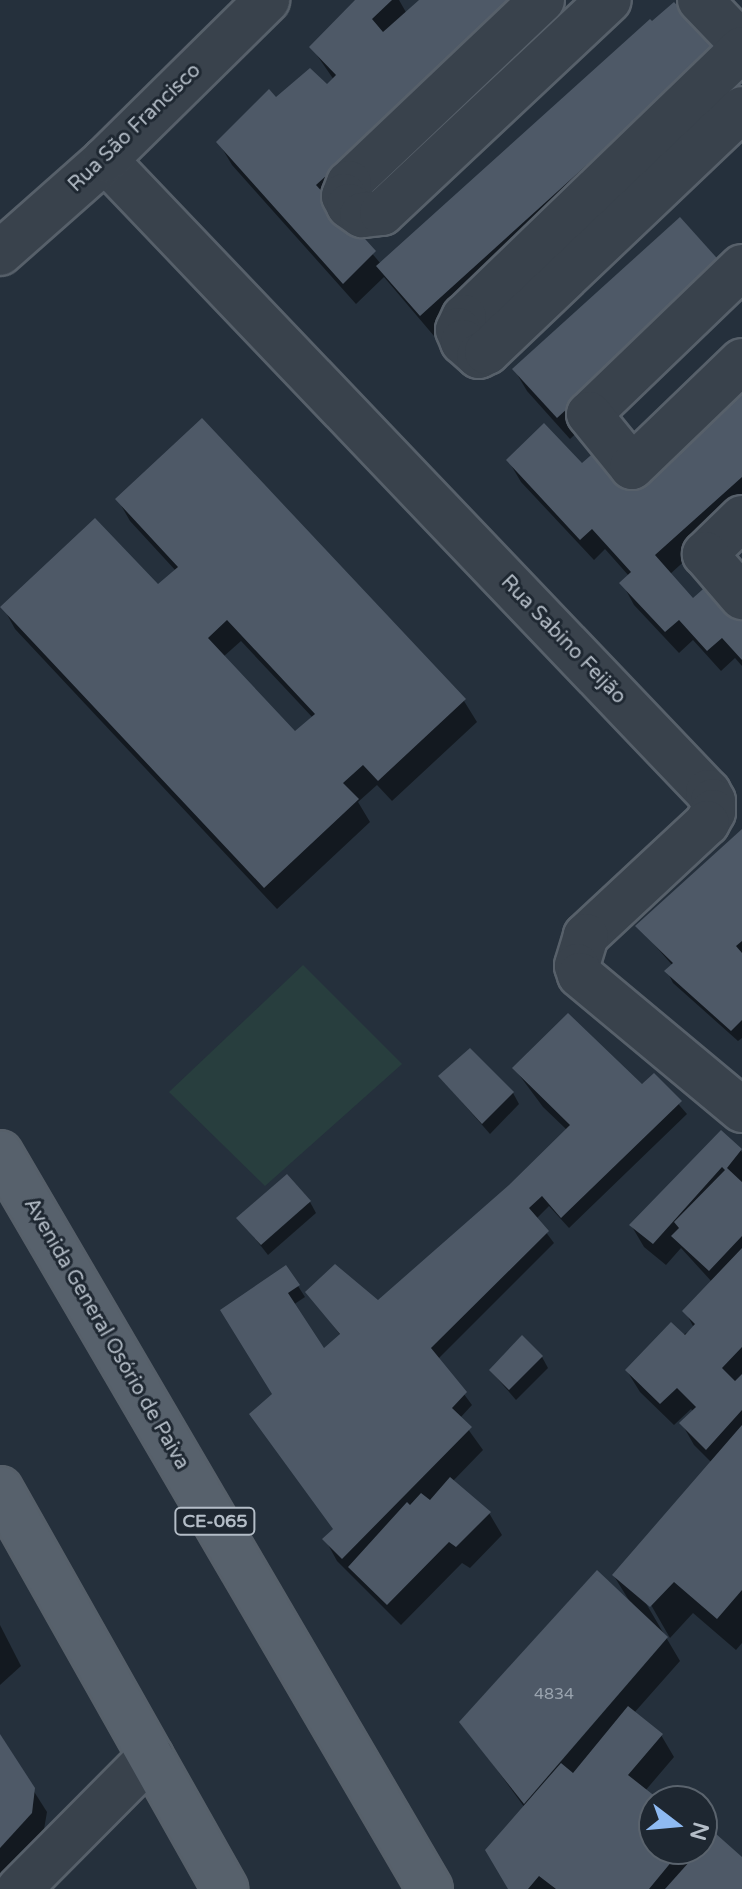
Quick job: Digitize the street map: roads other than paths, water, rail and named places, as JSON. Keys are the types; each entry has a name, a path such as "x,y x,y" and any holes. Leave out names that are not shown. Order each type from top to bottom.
{"main road":[{"name":"Avenida General Osório de Paiva","path":"0,1153 430,1889"},
{"path":"0,1489 225,1889"}],"street":[{"name":"Rua São Francisco","path":"0,253 105,160 267,0"},
{"path":"542,0 349,183 344,196 349,206 362,215 382,213 609,0"},
{"path":"700,0 742,47 464,317 458,330 463,342 479,356 487,352 742,109"},
{"name":"Rua Sabino Feijão","path":"105,160 708,792 713,801 713,812 707,823 586,936 577,966 580,975 742,1110"},
{"path":"742,267 589,414 632,467 742,361"},
{"path":"742,518 705,554 742,597"},
{"path":"19,1889 151,1756"}]}
